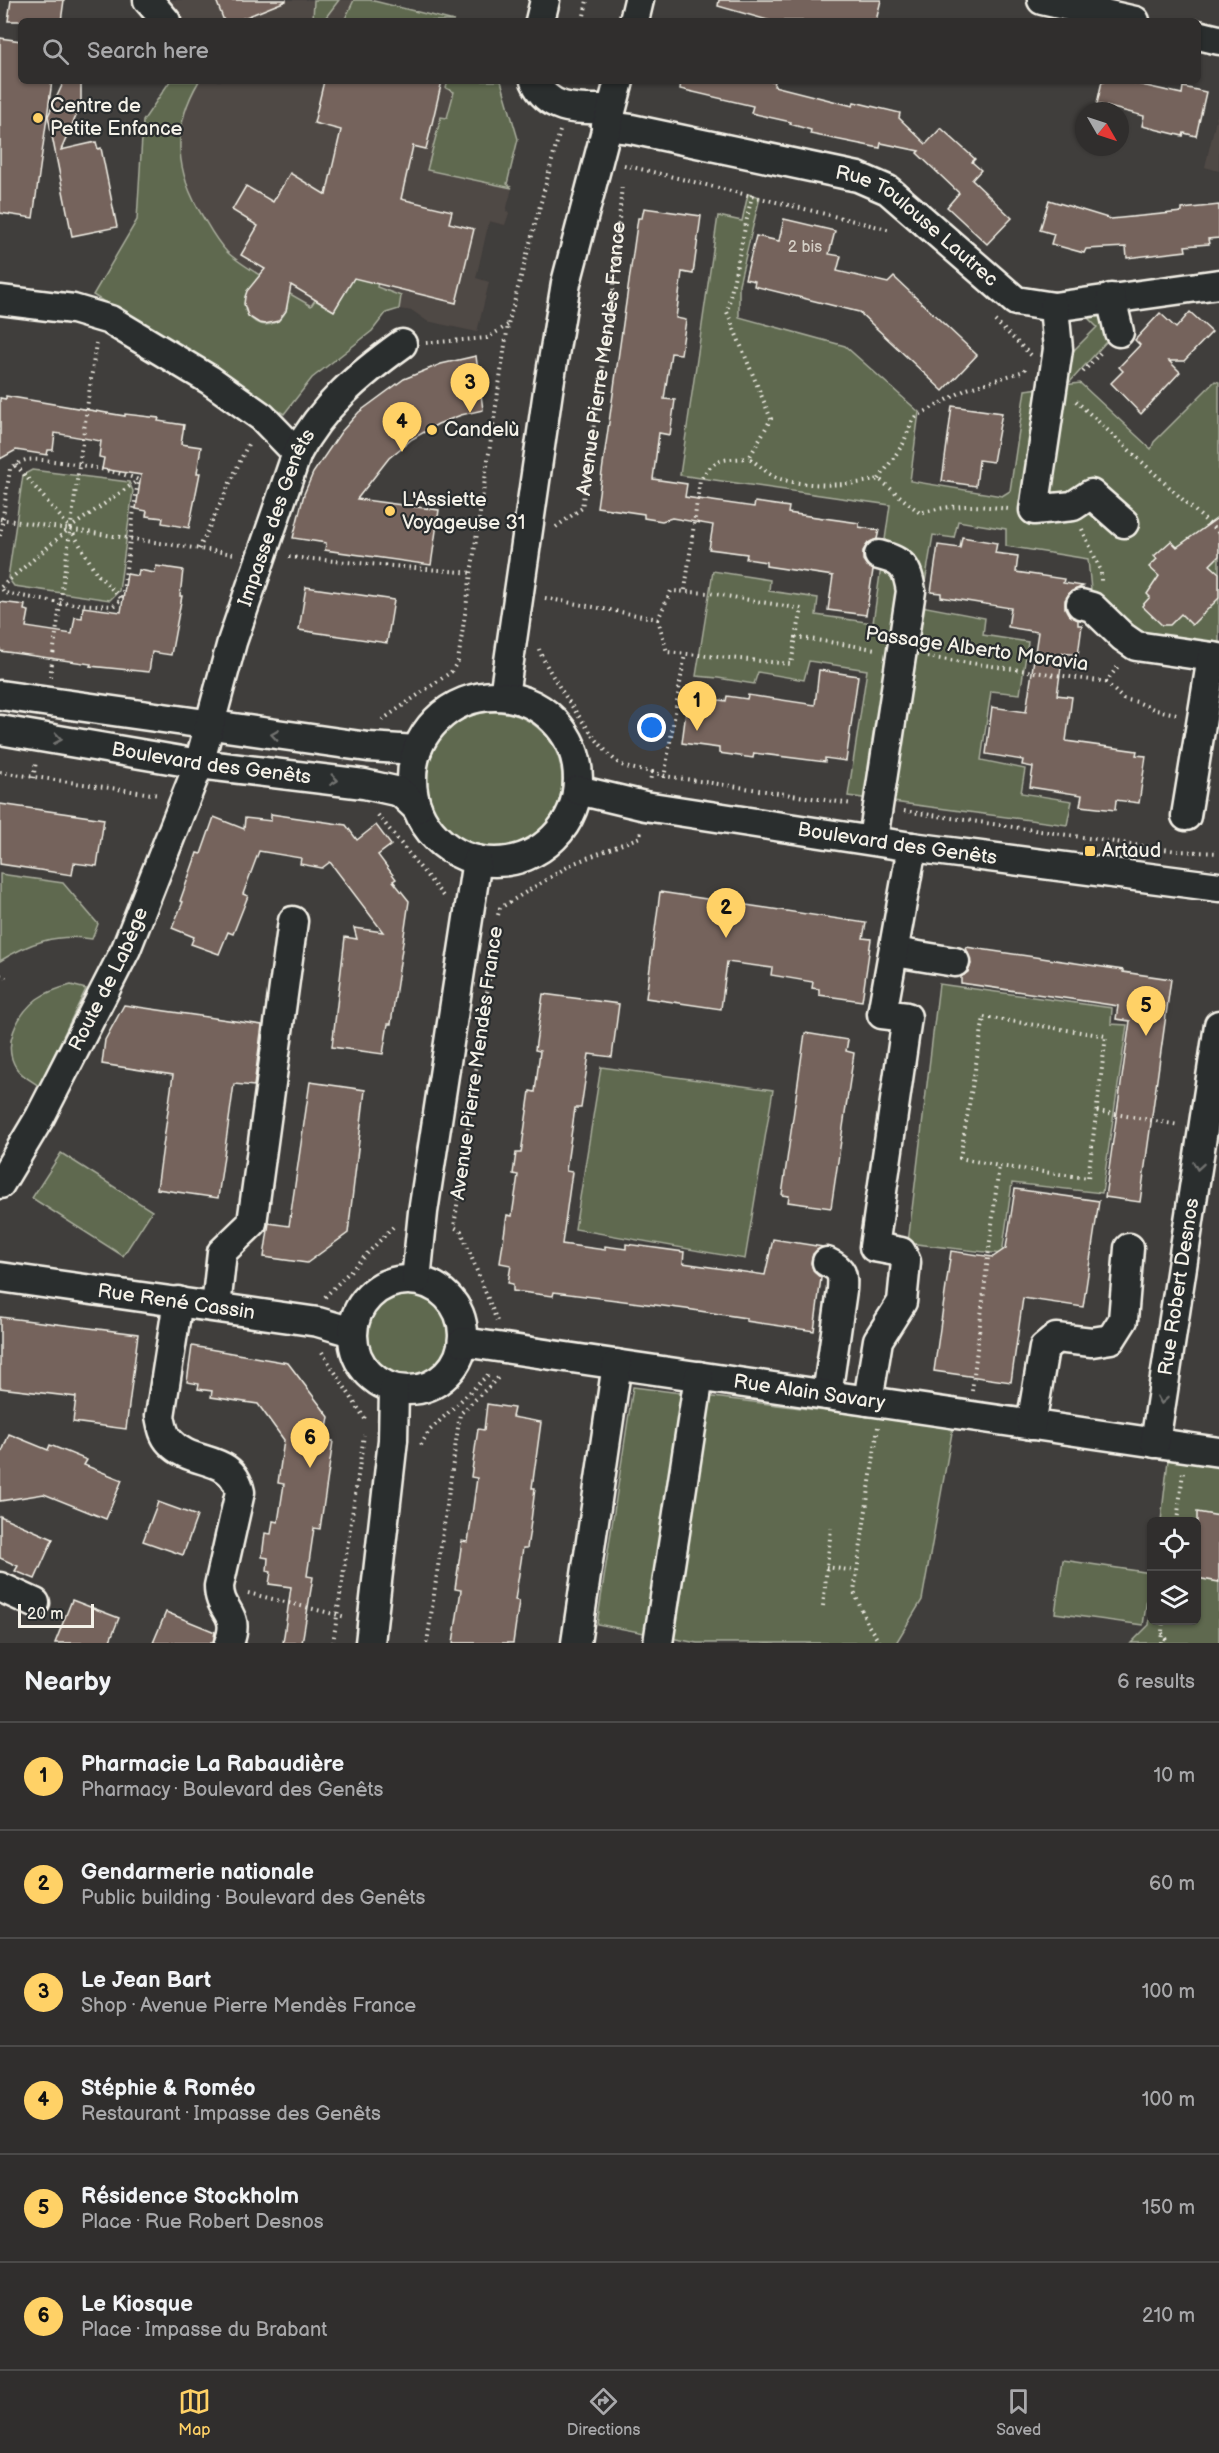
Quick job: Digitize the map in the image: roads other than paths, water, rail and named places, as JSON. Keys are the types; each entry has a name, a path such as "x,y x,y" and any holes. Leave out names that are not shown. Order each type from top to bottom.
{"street":[{"path":"148,0 163,18"},
{"path":"541,18 545,0"},
{"path":"635,18 639,0"},
{"path":"1042,0 1122,18"},
{"path":"1201,36 1219,40"},
{"name":"Rue Toulouse Lautrec","path":"537,84 542,93 556,105 609,117 631,129 858,177 888,190 1016,301 1054,307 1219,284"},
{"name":"Avenue Pierre Mendès France","path":"504,696 566,284 617,84"},
{"path":"1111,298 1119,332"},
{"path":"0,300 73,309 105,318 210,380 269,424 297,453"},
{"path":"1054,307 1058,349 1034,510 1073,506 1091,494 1124,523"},
{"name":"Impasse des Genêts","path":"199,764 232,642 297,453 308,432 338,397 354,381 402,344"},
{"path":"873,840 911,591 908,571 896,560 879,555"},
{"path":"1092,610 1136,646 1216,658 1202,718 1186,816"},
{"name":"Boulevard des Genêts","path":"0,695 208,726 368,747 417,750"},
{"path":"504,696 532,704 556,721 573,749 578,765 578,790 574,807 566,822 544,846 523,857 500,862 477,860 458,853 440,842 427,826 417,808 412,788 412,769 417,750 431,726 452,708 477,697 504,696"},
{"name":"Boulevard des Genêts","path":"0,730 199,764 364,784 400,792 417,808"},
{"name":"Route de Labège","path":"0,1184 40,1118 126,949 183,799 199,764"},
{"name":"Boulevard des Genêts","path":"578,790 651,807 912,847 1219,887"},
{"path":"875,1402 878,1340 902,1302 906,1262 901,1252 874,1247 907,1017 882,1014 912,847"},
{"name":"Avenue Pierre Mendès France","path":"416,1280 423,1212 477,860"},
{"path":"216,1307 222,1252 252,1223 293,921"},
{"path":"895,951 955,962"},
{"name":"Rue Robert Desnos","path":"1155,1443 1219,1025"},
{"path":"1031,1425 1044,1348 1056,1338 1092,1342 1111,1339 1123,1320 1129,1248"},
{"path":"827,1262 838,1267 843,1273 827,1395"},
{"name":"Rue René Cassin","path":"0,1277 318,1322 352,1332"},
{"path":"400,1280 416,1280 442,1291 452,1301 461,1321 463,1342 459,1357 451,1370 439,1381 425,1388 410,1391 394,1389 382,1385 362,1368 356,1357 352,1332 355,1317 362,1303 372,1292 386,1284 400,1280"},
{"path":"178,1301 160,1416 163,1429 170,1442 183,1451 228,1469 237,1479 240,1492 219,1586 219,1597 232,1617 234,1630 229,1643"},
{"name":"Rue Alain Savary","path":"463,1342 1219,1452"},
{"path":"576,1643 617,1364"},
{"path":"658,1643 699,1376"},
{"path":"372,1632 393,1440 394,1389"},
{"path":"0,1587 35,1603"}],"place":[{"name":"Centre de Petite Enfance","path":"38,118"},
{"name":"Le Jean Bart","path":"470,413"},
{"name":"Candelù","path":"432,430"},
{"name":"Stéphie & Roméo","path":"402,452"},
{"name":"L'Assiette Voyageuse 31","path":"390,511"},
{"name":"Pharmacie La Rabaudière","path":"697,731"},
{"name":"Artaud","path":"1090,851"},
{"name":"Gendarmerie nationale","path":"726,938"},
{"name":"Résidence Stockholm","path":"1146,1036"},
{"name":"Le Kiosque","path":"310,1468"}]}
